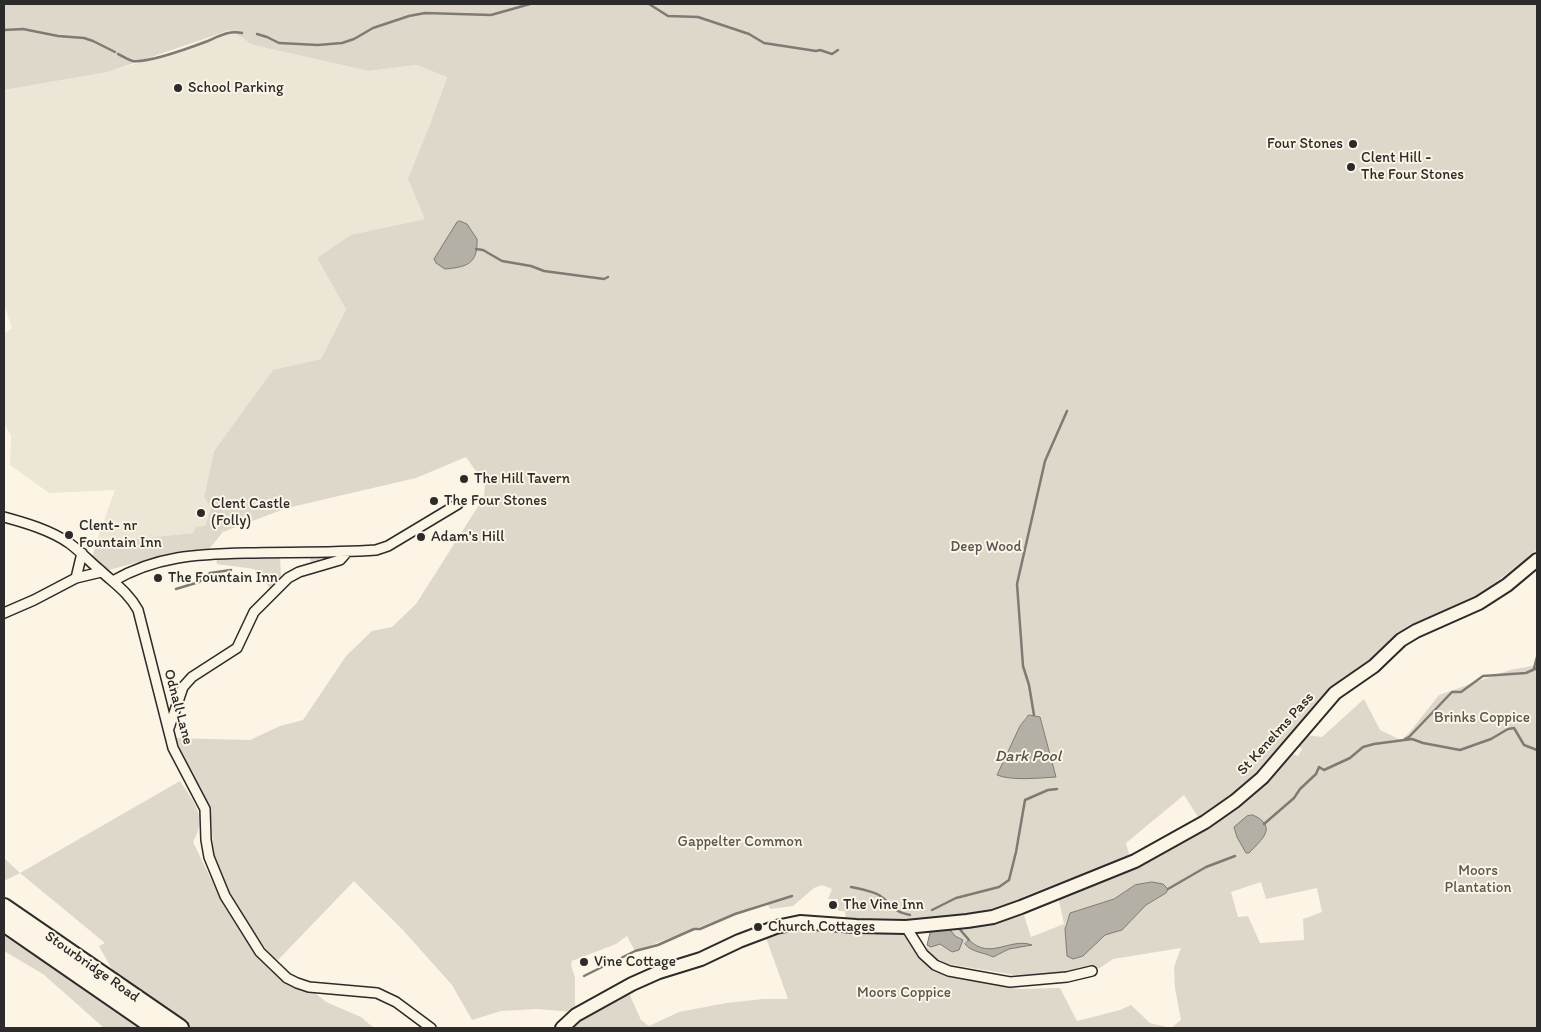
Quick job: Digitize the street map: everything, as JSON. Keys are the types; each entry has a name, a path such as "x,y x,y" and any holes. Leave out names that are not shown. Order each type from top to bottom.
{"highway":[{"name":"Stourbridge Road","path":"4,907 180,1028"},
{"name":"Stourbridge Road","path":"4,923 156,1028"}],"street":[{"path":"113,581 132,570 160,561 193,555 376,550 388,546 458,504"},
{"name":"Odnall Lane","path":"4,517 60,537 130,596 138,610 173,748 205,809 206,840 212,865 225,896 260,952 287,978 297,983 309,987 377,993 396,1002 431,1028"},
{"path":"320,552 323,566"},
{"path":"169,728 183,687 192,677 237,648 254,612 288,578 299,572 340,560 347,552"},
{"path":"76,578 82,554"},
{"name":"St Kenelms Pass","path":"562,1028 576,1015 641,980 659,972 701,959 739,941 776,927 800,922 906,927 984,918 1021,908 1135,862 1205,822 1235,801 1262,778 1332,696 1374,666 1391,649 1416,631 1479,603 1506,585 1537,560"},
{"path":"4,613 19,608 76,578 101,572"},
{"path":"906,927 923,954 935,964 949,971 1010,982 1067,977 1092,971"}],"shaded area":[{"path":"230,30 253,45 369,71 417,65 447,76 429,127 425,219 393,226 317,258 346,308 321,359 273,371 214,451 204,497 211,508 205,526 193,533 96,543 115,490 49,493 10,465 11,435 4,424 4,334 12,328 4,304 4,90 108,72 164,55"}],"green space":[{"path":"4,4 1537,4 1537,550 1481,594 1404,629 1267,767 1240,790 1198,817 1184,795 1126,843 1130,858 1087,872 992,911 953,917 914,919 907,922 846,922 845,911 838,911 838,899 828,899 832,889 822,885 814,888 793,906 770,909 767,902 635,951 627,936 616,944 572,961 571,965 575,978 575,1011 573,1012 537,1009 501,1011 472,1020 452,985 402,929 354,881 278,960 272,957 249,926 230,893 214,856 210,807 175,738 250,740 280,726 303,720 346,656 372,631 392,627 416,604 484,497 485,484 466,457 416,478 287,508 223,532 209,549 172,553 109,570 92,558 96,543 193,533 196,527 205,526 211,508 204,497 214,451 273,370 321,359 346,309 317,258 351,235 425,219 408,179 447,77 417,65 369,71 253,45 230,30 108,72 4,90","holes":["1026,717 1040,717 1051,759 1035,778 997,775"]},
{"path":"281,554 318,556 320,558 317,564 312,566 310,558 280,558"},
{"path":"216,556 280,558 281,577 270,588 254,569 217,564"},
{"path":"1537,665 1537,1028 1171,1028 1181,1020 1175,988 1174,967 1181,948 1113,959 1100,968 1085,968 1072,974 1021,976 947,964 934,957 927,949 927,945 931,924 1022,909 1031,937 1064,924 1058,896 1135,865 1291,753 1298,756 1302,749 1298,746 1304,735 1322,737 1364,699 1380,730 1401,740 1409,733 1439,695 1510,670","holes":["1261,882 1266,899 1317,888 1322,912 1303,919 1304,940 1260,943 1248,916 1238,917 1231,892","1135,885 1166,893 1146,905 1122,930 1105,935 1067,956 1065,924 1070,913 1114,899"]},
{"path":"180,781 194,803 199,817 199,825 193,842 225,908 250,946 274,973 288,983 314,992 326,1002 361,1017 374,1028 190,1028 114,973 99,946 105,943 20,873"},
{"path":"4,858 20,873 4,881"},
{"name":"Moors Coppice","path":"800,926 874,935 884,931 906,932 920,959 933,970 1018,989 1060,988 1077,1021 1120,1010 1131,1005 1150,1023 1171,1028 568,1028 584,1016 628,991 641,1020 649,1026 679,1012 726,1003 763,999 788,999 765,935"},
{"path":"4,936 147,1028 104,1028 43,974 4,951"}],"water":[{"path":"460,221 467,224 477,239 476,254 470,263 445,269 436,263 434,259 457,222"},
{"name":"Dark Pool","path":"1029,715 1040,717 1056,777 1018,779 997,775 1020,726"},
{"path":"1253,815 1265,824 1266,829 1265,834 1258,843 1249,853 1246,853 1234,827 1247,816"},
{"path":"1152,882 1163,884 1168,889 1166,893 1146,905 1122,930 1105,935 1083,956 1073,959 1067,956 1065,929 1070,913 1114,899 1135,885"},
{"path":"948,927 955,936 963,940 959,950 952,952 940,944 931,947 927,945 931,929"},
{"path":"969,940 985,949 1024,943 1032,945 1009,949 993,957 968,947 965,944"}],"waterway":[{"path":"257,34 279,43 318,45 342,43 354,39 373,28 409,16 425,13 491,15 530,4"},
{"path":"649,4 668,16 698,17 749,34 764,43 820,50 832,54 838,50"},
{"path":"4,30 23,29 58,36 84,38 115,52"},
{"path":"118,54 133,61 150,60 225,34 233,32 242,33"},
{"path":"476,249 483,250 502,261 531,266 544,271 604,279 608,277"},
{"path":"1034,715 1029,685 1023,666 1017,584 1045,461 1067,411"},
{"path":"176,589 199,582 210,573 231,570"},
{"path":"1534,668 1537,657"},
{"path":"1405,739 1452,692 1461,692 1483,676 1526,673 1537,668"},
{"path":"1264,824 1294,798 1300,789 1316,774 1319,767 1324,770 1350,758 1363,747 1374,744 1412,739 1460,750 1491,739 1508,729 1514,728 1524,745 1537,750"},
{"path":"932,910 956,898 999,887 1009,880 1025,800 1048,790 1057,789"},
{"path":"1168,889 1206,867 1235,856"},
{"path":"851,887 879,895 896,910 910,915"},
{"path":"611,961 635,951 658,945 735,914 792,896"},
{"path":"957,926 969,940"},
{"path":"584,976 602,967"}],"place":[{"name":"School Parking","path":"178,88"},
{"name":"Four Stones","path":"1353,144"},
{"name":"Clent Hill - The Four Stones","path":"1351,167"},
{"name":"The Hill Tavern","path":"464,479"},
{"name":"The Four Stones","path":"434,501"},
{"name":"Clent Castle (Folly)","path":"201,513"},
{"name":"Clent- nr Fountain Inn","path":"69,535"},
{"name":"Adam's Hill","path":"421,537"},
{"name":"The Fountain Inn","path":"158,578"},
{"name":"The Vine Inn","path":"833,905"},
{"name":"Church Cottages","path":"758,927"},
{"name":"Vine Cottage","path":"584,962"}],"park label":[{"name":"Deep Wood","path":"986,547"},
{"name":"Brinks Coppice","path":"1482,718"},
{"name":"Gappelter Common","path":"740,842"},
{"name":"Moors Plantation","path":"1478,880"}]}
